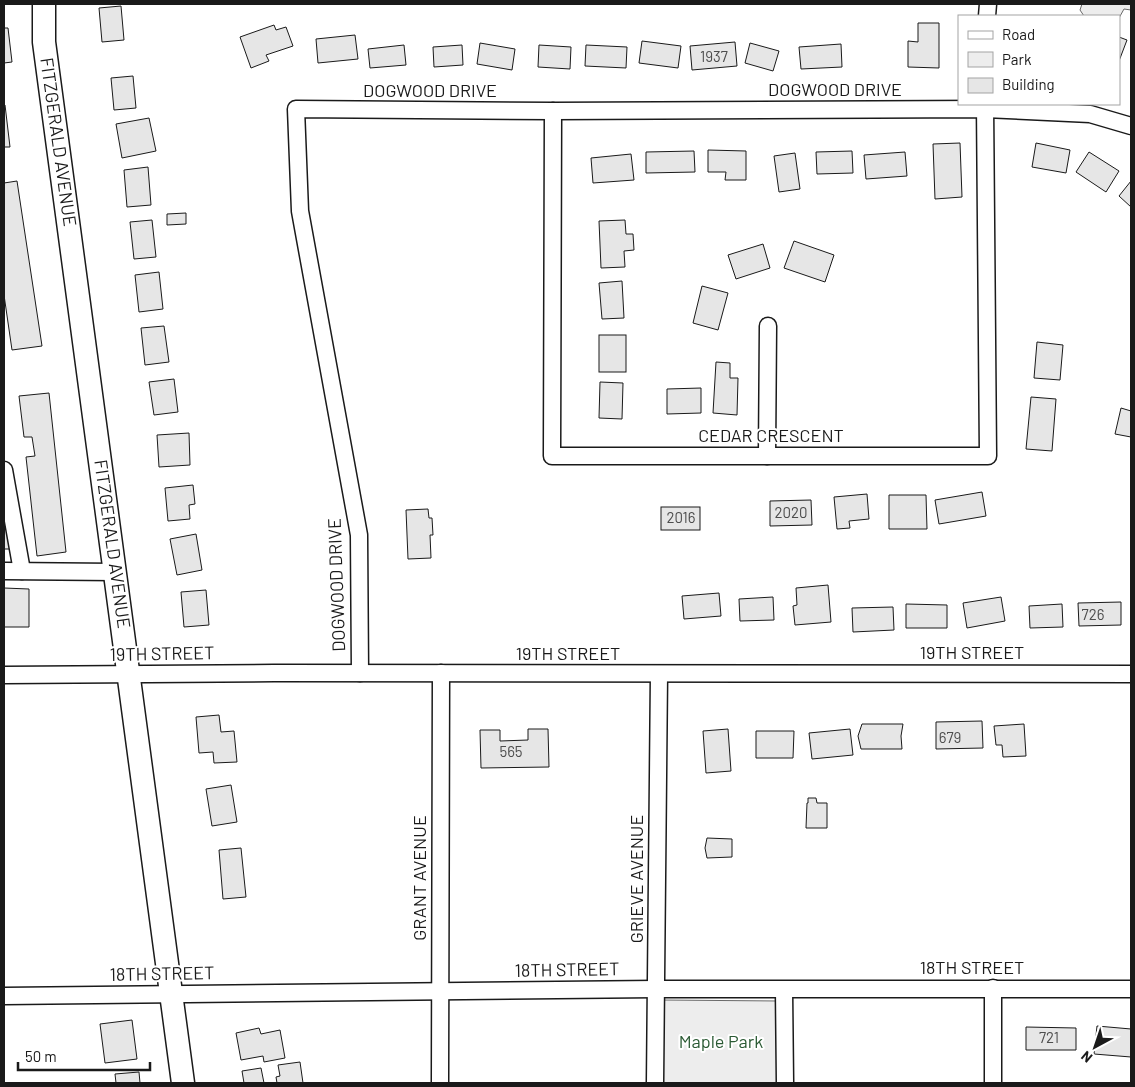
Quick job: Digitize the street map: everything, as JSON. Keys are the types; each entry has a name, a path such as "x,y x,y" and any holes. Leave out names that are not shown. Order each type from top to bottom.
{"street":[{"name":"FITZGERALD AVENUE","path":"44,4 44,42 130,674 183,1083"},
{"name":"DOGWOOD DRIVE","path":"360,673 359,534 300,211 296,109 553,111 985,106 1090,114 1131,126"},
{"name":"CEDAR CRESCENT","path":"553,111 552,456 988,456 985,106"},
{"path":"767,456 768,326"},
{"path":"4,474 22,571"},
{"path":"4,571 116,572"},
{"name":"19TH STREET","path":"4,675 360,673 1131,674"},
{"name":"GRANT AVENUE","path":"440,1083 441,673"},
{"name":"GRIEVE AVENUE","path":"656,1083 659,674"},
{"name":"18TH STREET","path":"4,996 656,988 784,990 1131,989"},
{"path":"993,1083 994,988"},
{"path":"784,990 785,1083"}],"green space":[{"path":"1082,4 1131,4 1131,10 1124,9 1120,16 1083,15 1080,10"},
{"name":"Maple Park","path":"661,1000 779,1001 780,1083 663,1083"}],"building":[{"path":"121,6 124,40 102,42 99,8"},
{"path":"918,23 939,23 939,68 908,67 908,41 918,42"},
{"path":"274,25 276,30 286,27 293,46 266,55 269,61 251,68 240,37"},
{"path":"4,28 8,28 12,62 4,63"},
{"path":"355,35 358,59 318,63 316,39"},
{"path":"1120,37 1127,40 1120,58"},
{"path":"642,41 681,46 678,68 639,63"},
{"path":"735,42 737,66 692,70 690,46"},
{"path":"480,43 515,49 512,70 477,64"},
{"path":"750,43 779,51 773,71 745,63"},
{"path":"841,44 842,67 801,69 799,47"},
{"path":"404,45 406,65 370,68 368,49"},
{"path":"462,45 463,65 434,67 433,47"},
{"path":"539,45 571,47 570,69 538,67"},
{"path":"586,45 627,47 626,68 585,66"},
{"path":"133,76 136,108 114,110 111,78"},
{"path":"5,105 10,147 4,147"},
{"path":"149,118 156,151 122,158 116,124"},
{"path":"960,143 962,197 935,199 933,144"},
{"path":"1036,143 1070,150 1066,173 1032,167"},
{"path":"708,150 746,151 746,180 725,180 726,172 708,172"},
{"path":"694,151 695,172 646,173 646,152"},
{"path":"852,151 853,173 817,174 816,152"},
{"path":"905,152 907,176 866,179 864,155"},
{"path":"1089,152 1119,171 1106,192 1076,172"},
{"path":"795,153 800,189 779,192 774,156"},
{"path":"631,154 634,180 593,183 591,158"},
{"path":"148,167 151,205 127,207 124,170"},
{"path":"17,181 42,346 12,350 4,295 4,183"},
{"path":"1131,181 1131,207 1119,196"},
{"path":"186,213 186,224 167,225 167,214"},
{"path":"152,220 156,257 134,259 130,222"},
{"path":"625,220 626,234 633,234 634,250 624,251 625,267 601,268 599,221"},
{"path":"794,241 834,255 825,282 784,268"},
{"path":"763,244 770,268 736,279 728,255"},
{"path":"159,272 163,309 139,312 135,275"},
{"path":"622,281 624,318 602,319 599,283"},
{"path":"702,286 728,293 718,330 693,323"},
{"path":"164,326 169,362 145,365 141,328"},
{"path":"599,335 626,335 626,372 599,372"},
{"path":"1037,342 1063,345 1060,380 1034,378"},
{"path":"716,362 730,363 730,378 738,378 737,415 713,413"},
{"path":"174,379 178,412 154,415 149,382"},
{"path":"600,382 623,383 622,419 599,418"},
{"path":"701,388 701,413 667,414 667,389"},
{"path":"49,393 66,552 37,556 26,457 35,456 32,437 24,437 19,396"},
{"path":"1031,397 1056,399 1052,451 1026,449"},
{"path":"1121,408 1131,411 1131,437 1115,434"},
{"path":"189,433 190,465 159,467 157,435"},
{"path":"193,485 195,504 189,505 190,519 168,521 165,488"},
{"path":"982,492 986,516 939,524 935,500"},
{"path":"867,494 869,519 849,521 850,528 837,529 834,497"},
{"path":"889,495 926,495 927,529 889,529"},
{"path":"811,500 812,525 770,526 770,501"},
{"path":"661,507 700,507 700,530 661,530"},
{"path":"428,509 429,518 432,518 433,535 430,535 431,558 408,559 406,510"},
{"path":"4,518 12,518 11,549 4,549"},
{"path":"196,534 202,570 177,575 170,539"},
{"path":"828,585 831,622 795,625 793,606 797,605 796,588"},
{"path":"4,588 29,589 29,627 4,627"},
{"path":"206,590 209,625 184,627 181,592"},
{"path":"719,593 721,616 684,619 682,596"},
{"path":"773,597 774,620 740,621 739,599"},
{"path":"1001,597 1005,621 967,628 963,603"},
{"path":"1121,602 1121,625 1079,626 1078,603"},
{"path":"906,604 947,605 947,628 906,628"},
{"path":"1062,604 1063,627 1030,628 1029,606"},
{"path":"893,607 894,630 853,632 852,608"},
{"path":"219,715 221,732 234,731 237,762 214,763 213,752 199,753 196,717"},
{"path":"982,721 983,748 936,749 936,722"},
{"path":"862,724 903,724 901,736 902,749 861,749 858,736"},
{"path":"1024,724 1026,756 1003,757 1002,745 996,745 994,726"},
{"path":"528,729 548,729 549,767 481,768 480,730 500,730 500,741 528,740"},
{"path":"728,729 731,771 706,773 703,731"},
{"path":"850,729 853,755 812,759 809,733"},
{"path":"756,731 794,731 793,758 756,758"},
{"path":"231,785 237,822 212,826 206,789"},
{"path":"808,798 816,798 817,803 827,803 827,828 806,828"},
{"path":"707,838 732,839 732,857 707,858 705,848"},
{"path":"241,848 246,897 223,899 219,850"},
{"path":"132,1020 137,1059 105,1063 100,1024"},
{"path":"1097,1026 1131,1029 1131,1057 1094,1054"},
{"path":"1026,1027 1076,1028 1076,1050 1026,1050"},
{"path":"259,1028 261,1034 280,1030 285,1058 264,1062 263,1056 241,1060 236,1033"},
{"path":"300,1062 303,1083 277,1083 276,1077 280,1076 278,1065"},
{"path":"261,1068 264,1083 244,1083 242,1071"},
{"path":"139,1072 140,1083 116,1083 115,1074"}]}
